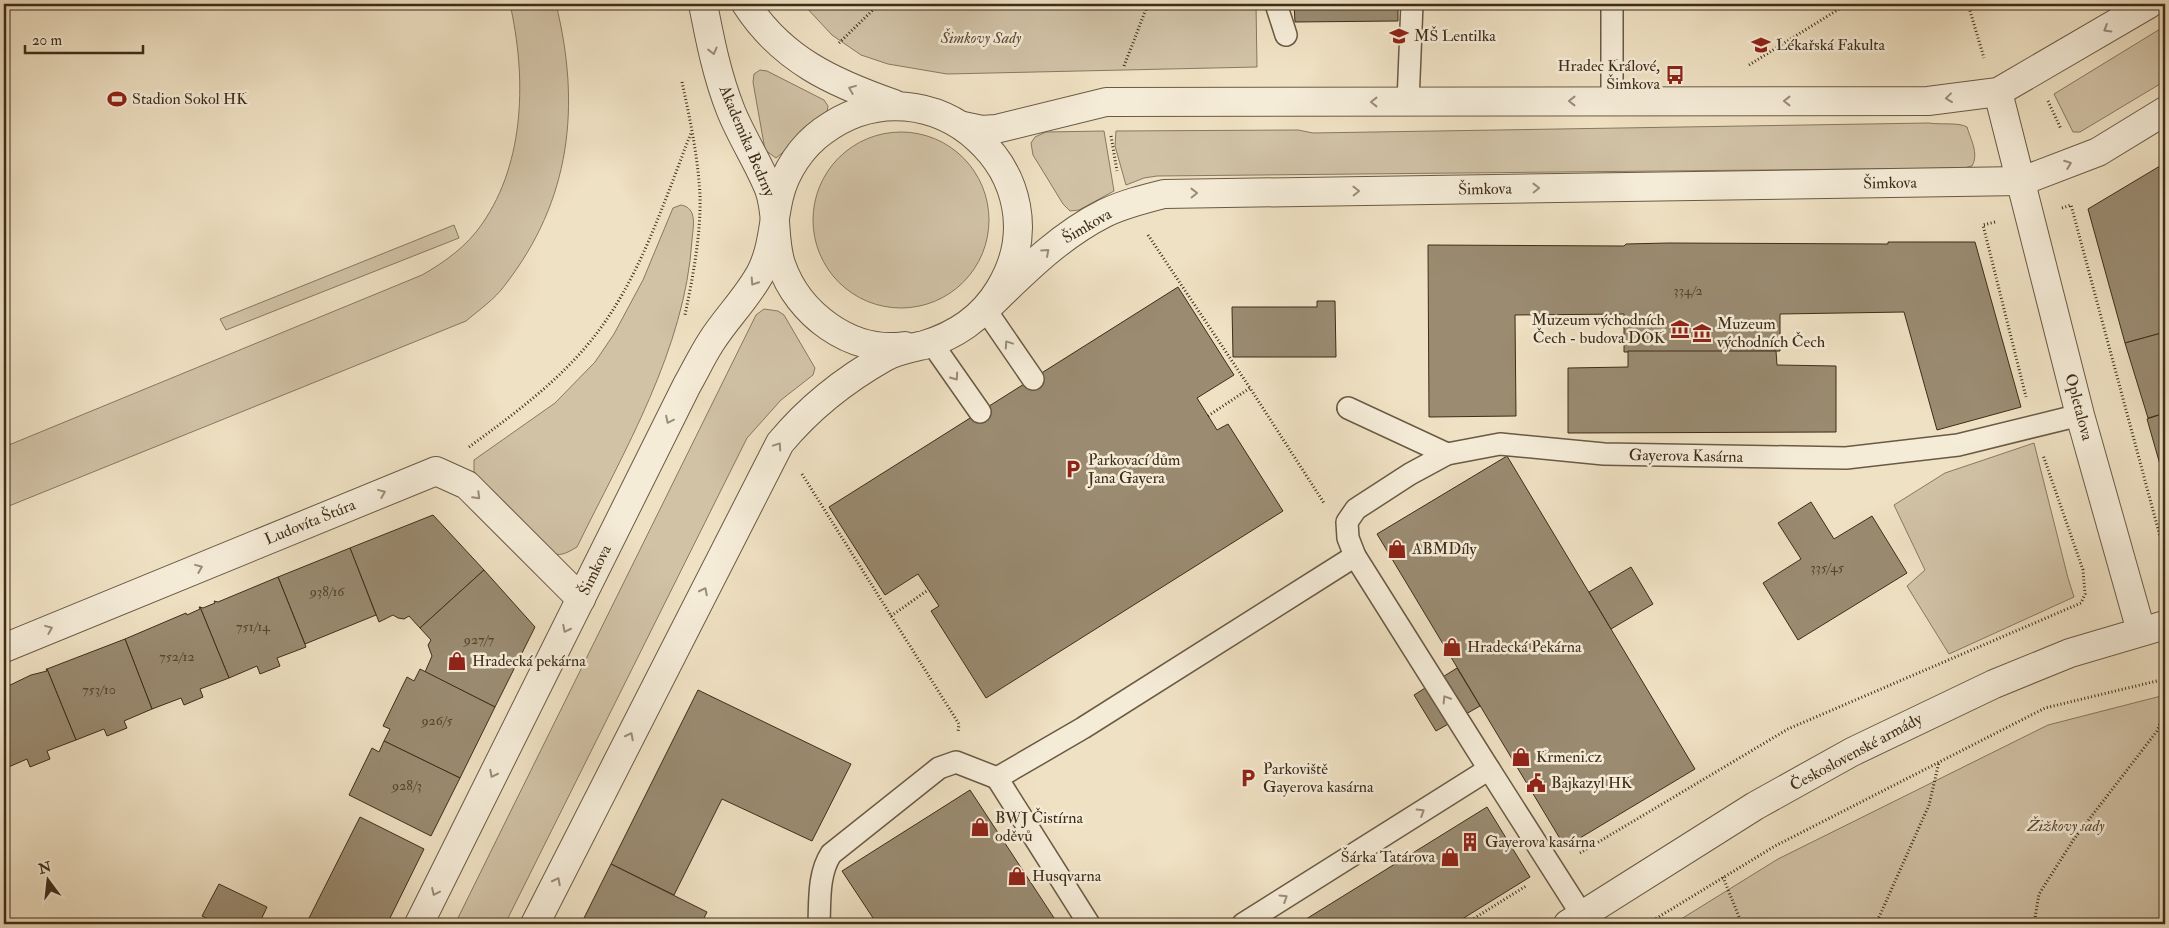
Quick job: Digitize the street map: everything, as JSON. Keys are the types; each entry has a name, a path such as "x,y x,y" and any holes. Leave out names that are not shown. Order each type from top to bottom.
{"street":[{"name":"Akademika Bedrny","path":"703,4 720,78 730,110 772,198 775,220"},
{"path":"746,4 774,38 805,64 824,76 846,86 898,106"},
{"name":"Šimkova","path":"963,126 982,130 996,129 1106,102 1928,101 1998,92 2149,4"},
{"path":"1998,92 2022,181"},
{"name":"Šimkova","path":"419,924 710,342 760,272 769,251 779,196 788,173 801,152 822,132 842,119 870,109 898,106 917,107 942,114 963,126 984,144 1005,172 1014,198 1018,219 1016,244 1010,269 999,291 985,309"},
{"name":"Šimkova","path":"535,924 780,443 824,398 887,356 948,336 970,322 1051,247 1077,228 1107,212 1164,194 2022,181 2098,152 2165,111"},
{"name":"Opletalova","path":"2022,181 2080,414 2153,628"},
{"name":"Šimkova","path":"775,220 776,243 792,289 806,307 824,324 845,336 872,345 898,347 931,342"},
{"path":"436,471 466,484 581,599"},
{"name":"Ludovíta Štúra","path":"4,648 436,471"},
{"name":"Československé armády","path":"1575,920 1755,806 1852,752 1994,684 2070,653 2153,628"}],"lane":[{"path":"1276,4 1286,35"},
{"path":"1408,102 1412,4"},
{"path":"1612,4 1612,101"},
{"path":"985,309 1032,379"},
{"path":"931,342 980,412"},
{"path":"1348,408 1447,454"},
{"name":"Gayerova Kasárna","path":"1347,522 1356,509 1410,474 1447,454 1500,444 1604,454 1846,458 1958,445 2080,414"},
{"path":"1347,522 1348,538 1355,556 1553,869 1575,920"},
{"path":"997,778 1091,723 1355,556"},
{"path":"819,924 822,878 826,862 831,854 939,768 956,762 997,778 1089,924"},
{"path":"1243,924 1490,769"}],"path":[{"path":"835,47 879,4"},
{"path":"1124,68 1148,4"},
{"path":"1748,66 1847,4"},
{"path":"1968,4 1984,59"},
{"path":"680,72 692,130 700,195 696,255 685,316"},
{"path":"2046,96 2065,137"},
{"path":"1106,102 1114,165 1128,204 1327,508 1347,522"},
{"path":"436,471 541,393 584,348 619,300 649,240 692,130"},
{"path":"2060,209 2071,205 2165,555"},
{"path":"1465,924 1553,869 1788,729 2081,603 2085,594 2082,570 2033,426 1983,225 1999,222"},
{"path":"1208,416 1250,388"},
{"path":"780,443 804,476 959,724 956,762"},
{"path":"2157,551 2164,549"},
{"path":"891,616 928,590"},
{"path":"1647,924 1775,846 2045,708 2165,679"},
{"path":"2034,924 2039,894 2074,839 2156,731 2165,712"},
{"path":"1876,924 1929,805 1940,762"},
{"path":"1723,877 1742,924"}],"green space":[{"path":"510,4 556,4 564,42 568,79 568,115 565,151 557,186 544,220 527,253 497,295 466,321 4,508 4,447 422,275 447,259 470,239 482,224 496,199 507,173 514,145 520,88 519,59"},
{"name":"Šimkovy Sady","path":"803,4 1256,4 1257,67 947,74 888,64 861,55 832,35"},
{"path":"2165,26 2165,81 2080,132 2073,132 2054,94"},
{"path":"760,70 767,71 824,100 828,106 826,117 776,158 765,150 753,82 754,74"},
{"path":"1929,123 1963,125 1967,127 1975,152 1972,166 1964,168 1157,176 1144,178 1126,185 1115,146 1116,131 1298,130 1313,133"},
{"path":"1104,131 1114,191 1079,210 1070,211 1063,204 1033,155 1031,143 1035,137 1046,132"},
{"path":"901,132 918,134 934,139 957,152 969,164 985,195 989,220 987,237 982,253 969,276 957,288 926,304 901,308 884,306 868,301 845,288 833,276 817,245 813,220 815,203 820,187 833,164 845,152 876,136"},
{"path":"681,205 690,210 692,214 692,240 687,281 678,320 665,360 650,398 577,547 562,554 548,552 474,472 474,460 555,403 595,362 614,334 643,280 673,208"},
{"path":"454,225 459,238 226,330 220,319"},
{"path":"764,309 778,311 784,315 815,368 813,375 781,400 747,438 505,924 455,924 756,315"},
{"path":"2034,443 2074,597 1949,654 1907,586 1925,570 1894,505 1945,473"},
{"name":"Žižkovy sady","path":"2165,695 2165,924 1673,924 1778,859 2048,725"}],"building":[{"name":"MŠ Lentilka","path":"1294,4 1398,4 1398,21 1295,22"},
{"path":"2165,163 2165,332 2125,343 2088,209"},
{"name":"Muzeum východních Čech","path":"1888,242 1975,242 2021,407 1937,430 1904,312 1780,314 1780,351 1722,352 1624,352 1624,314 1515,315 1516,416 1429,417 1428,245 1624,246 1626,244 1668,243 1888,244"},
{"name":"Parkovací dům Jana Gayera","path":"1178,287 1234,375 1197,398 1217,430 1228,424 1283,511 986,698 931,611 939,606 918,574 885,595 829,507"},
{"path":"1317,301 1335,301 1336,357 1233,357 1232,307 1317,307"},
{"path":"2165,332 2165,413 2148,418 2125,343"},
{"path":"1628,351 1776,351 1777,365 1836,366 1836,432 1568,433 1568,368 1628,367"},
{"path":"2165,413 2165,482 2147,419"},
{"path":"1507,456 1695,769 1565,847 1377,534"},
{"path":"1811,502 1834,539 1872,516 1907,573 1798,640 1763,583 1801,559 1778,523"},
{"path":"433,515 484,570 420,628 409,616 404,619 393,615 379,622 350,548"},
{"path":"350,548 376,615 305,644 278,577"},
{"path":"1631,567 1653,604 1611,629 1589,592"},
{"path":"484,570 535,627 495,707 425,672 432,656 428,645 431,640 420,628"},
{"path":"278,577 306,647 277,658 280,666 260,674 257,666 229,678 200,607 203,608 215,603 214,601 218,602"},
{"path":"200,607 229,678 200,689 203,697 184,705 181,698 152,709 125,639 186,613 187,615 200,609"},
{"path":"125,639 152,709 124,721 127,728 107,736 104,729 76,740 47,669"},
{"path":"1457,668 1480,706 1436,731 1414,695"},
{"path":"47,669 76,740 47,751 50,759 30,767 27,759 4,769 4,688 31,675 47,671"},
{"path":"420,669 495,707 460,778 384,741 390,729 383,726 407,677 414,681"},
{"path":"698,690 851,764 812,841 722,799 674,895 611,864"},
{"path":"384,741 460,778 431,836 349,795 372,748 379,752"},
{"path":"970,790 1058,924 877,924 842,871"},
{"name":"Gayerova kasárna","path":"1487,807 1530,877 1454,924 1298,924"},
{"path":"360,817 424,849 387,924 306,924"},
{"path":"611,864 707,912 701,924 581,924"},
{"path":"219,884 267,907 259,924 219,924 202,916"}],"place":[{"name":"MŠ Lentilka","path":"1399,36"},
{"name":"Lékařská Fakulta","path":"1761,45"},
{"name":"Hradec Králové, Šimkova","path":"1675,75"},
{"name":"Stadion Sokol HK","path":"117,99"},
{"name":"Muzeum východních Čech - budova DOK","path":"1680,329"},
{"name":"Muzeum východních Čech","path":"1702,333"},
{"name":"Parkovací dům Jana Gayera","path":"1073,469"},
{"name":"ABMDíly","path":"1397,549"},
{"name":"Hradecká Pekárna","path":"1452,647"},
{"name":"Hradecká pekárna","path":"457,661"},
{"name":"Krmeni.cz","path":"1521,757"},
{"name":"Parkoviště Gayerova kasárna","path":"1248,778"},
{"name":"Bajkazyl HK","path":"1536,783"},
{"name":"BWJ Čistírna oděvů","path":"980,827"},
{"name":"Gayerova kasárna","path":"1470,842"},
{"name":"Šárka Tatárova","path":"1450,857"},
{"name":"Husqvarna","path":"1017,876"}]}
